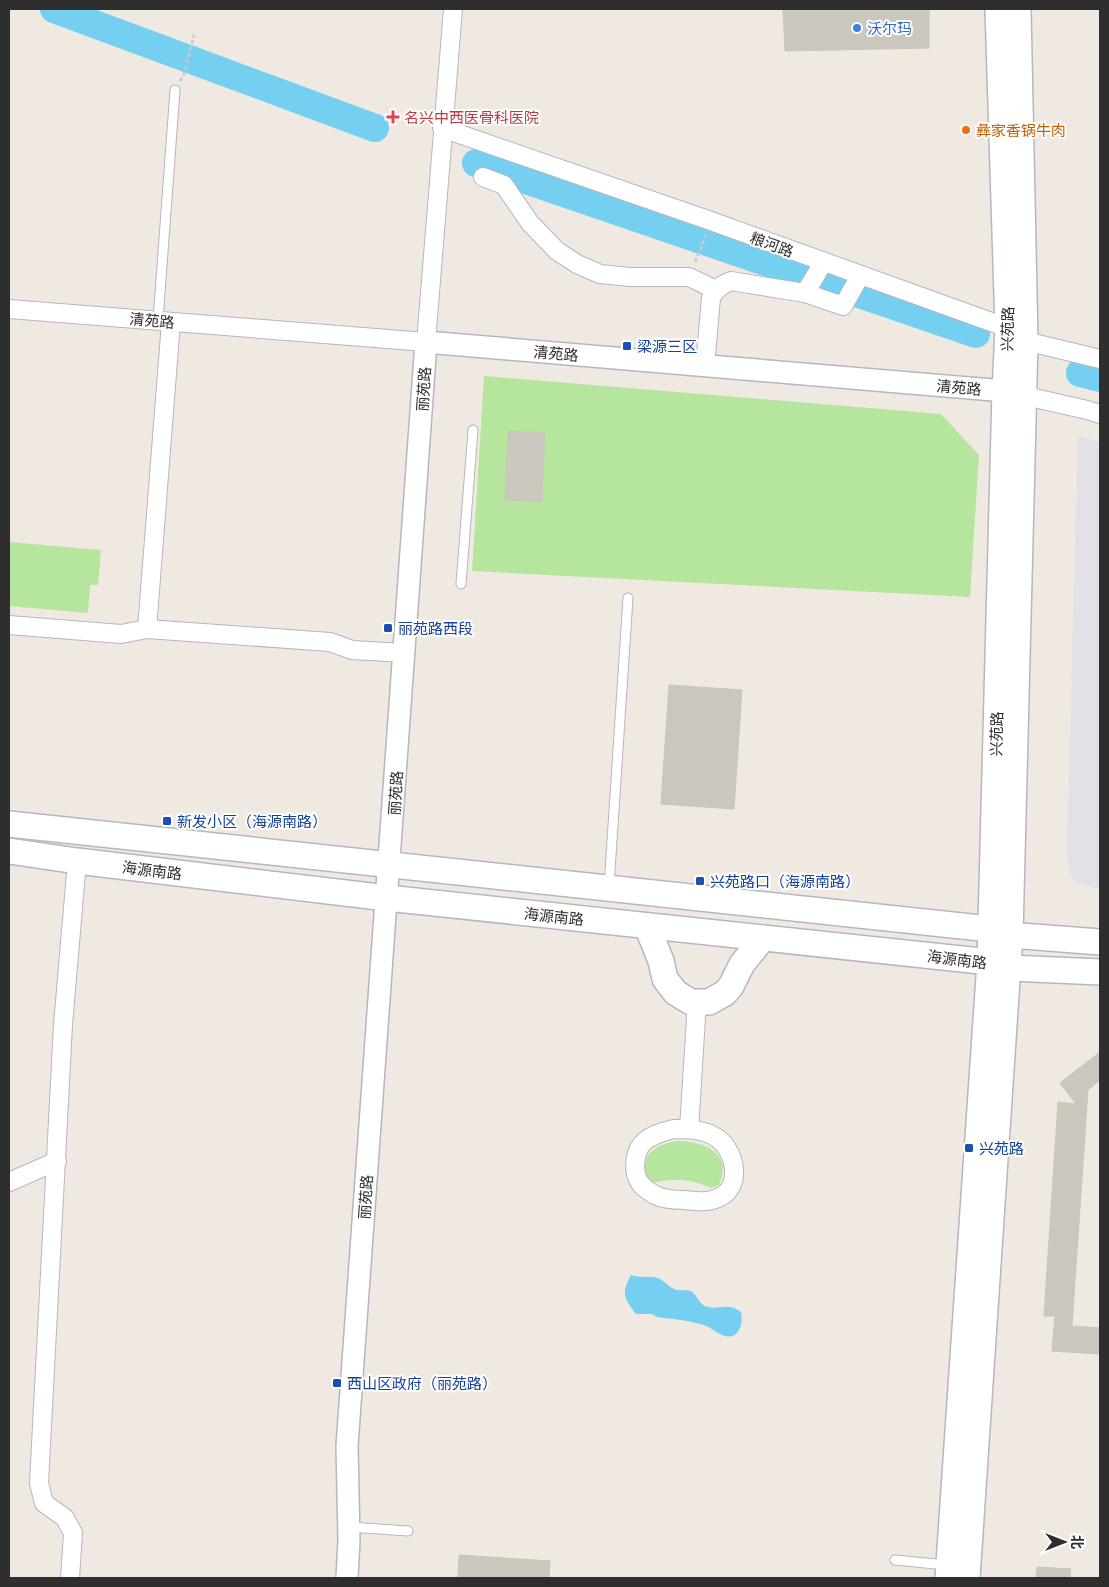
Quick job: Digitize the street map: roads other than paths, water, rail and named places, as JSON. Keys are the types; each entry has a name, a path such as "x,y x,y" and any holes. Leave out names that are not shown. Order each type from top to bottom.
{"main road":[{"name":"兴苑路","path":"998,9 1017,334"},
{"name":"兴苑路","path":"955,1574 999,965 1017,334 1018,9"},
{"name":"海源南路","path":"9,824 1100,942"},
{"name":"海源南路","path":"9,851 77,861 387,898 999,965 1100,972"},
{"path":"647,926 669,986 691,1002 709,1002 725,993 731,986 742,964 763,938"}],"street":[{"name":"丽苑路","path":"347,1578 349,1527 347,1446 426,342 453,9"},
{"name":"粮河路","path":"442,128 711,221 1017,334 1100,359"},
{"path":"483,177 504,185 530,223 557,251 577,264 600,274 630,278 689,277 716,290"},
{"path":"805,293 823,263"},
{"path":"705,366 711,298 716,290 731,281 805,293 843,306 860,276"},
{"name":"清苑路","path":"9,309 426,342 1015,394 1100,414"},
{"path":"147,629 164,321"},
{"path":"9,625 121,634 147,629 330,642 352,650 405,653"},
{"path":"70,1578 73,1533 65,1518 44,1503 38,1483 63,1025 77,861"},
{"path":"689,1129 697,1002"},
{"path":"673,1129 689,1129 702,1131 716,1138 728,1148 732,1158 734,1176 732,1185 720,1198 703,1202 656,1196 641,1185 636,1177 636,1159 644,1142 656,1134 673,1129"},
{"path":"9,1182 57,1161"}],"lane":[{"path":"164,321 175,90"},
{"path":"461,584 473,430"},
{"path":"608,889 628,598"},
{"path":"349,1527 408,1531"},
{"path":"895,1560 955,1574"}],"water":[{"path":"631,1275 654,1277 662,1280 674,1289 690,1291 708,1307 732,1307 736,1309 741,1312 742,1317 739,1331 728,1337 706,1326 695,1323 657,1317 652,1314 636,1314 625,1295 626,1286"}],"waterway":[{"path":"54,9 375,128"},
{"path":"476,163 976,334"},
{"path":"1080,373 1100,378"}],"place":[{"name":"沃尔玛","path":"857,28"},
{"name":"名兴中西医骨科医院","path":"393,117"},
{"name":"彝家香锅牛肉","path":"966,130"},
{"name":"梁源三区","path":"627,346"},
{"name":"丽苑路西段","path":"388,628"},
{"name":"新发小区（海源南路）","path":"167,821"},
{"name":"兴苑路口（海源南路）","path":"700,881"},
{"name":"兴苑路","path":"969,1148"},
{"name":"西山区政府（丽苑路）","path":"337,1383"}]}
